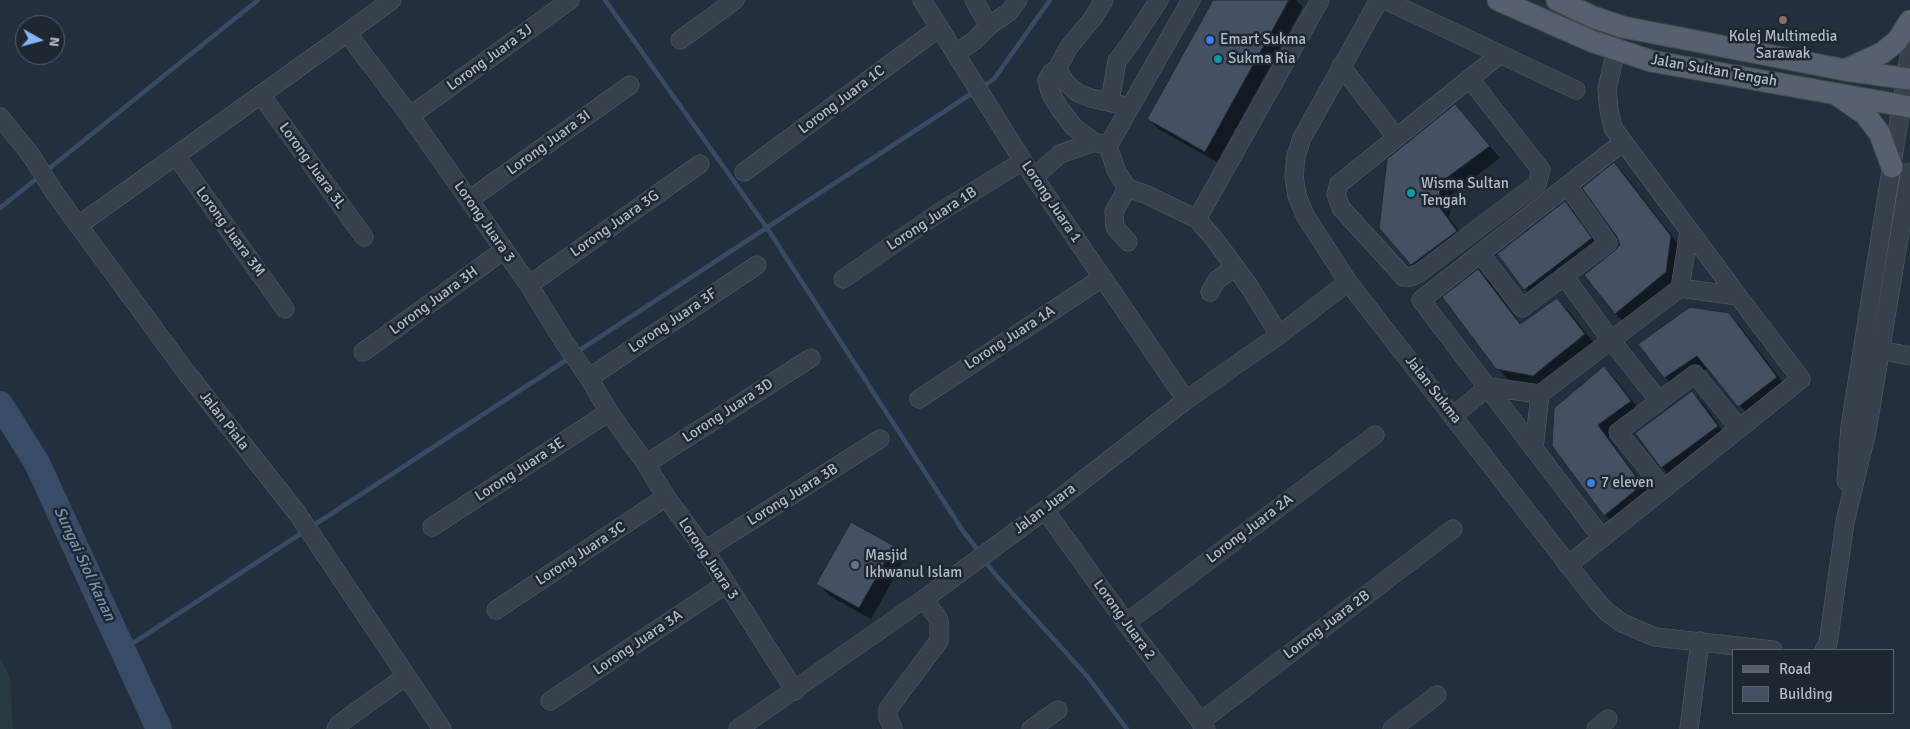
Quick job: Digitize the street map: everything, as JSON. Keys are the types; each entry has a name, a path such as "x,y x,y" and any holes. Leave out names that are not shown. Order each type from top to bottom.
{"main road":[{"name":"Jalan Sultan Tengah","path":"1498,0 1591,41 1651,60 1906,106"},
{"name":"Jalan Sultan Tengah","path":"1557,0 1592,17 1624,27 1845,70 1908,78"},
{"path":"1845,70 1882,53 1897,42 1910,21"},
{"path":"1833,92 1865,114 1880,134 1901,169"}],"street":[{"path":"79,225 392,0"},
{"name":"Lorong Juara 3J","path":"410,116 570,0"},
{"path":"680,40 735,0"},
{"name":"Lorong Juara 1","path":"922,0 1023,161 1186,400"},
{"path":"974,0 989,26"},
{"path":"956,53 974,41 989,26 1009,12 1018,0"},
{"path":"1104,0 1093,18 1069,47 1057,69 1047,80 1050,92 1074,127 1101,144 1126,188 1146,194 1197,219 1235,267 1279,335"},
{"path":"1110,101 1116,62 1159,0"},
{"path":"1034,177 1060,154 1101,144 1129,108 1191,0"},
{"path":"1197,219 1320,0"},
{"name":"Jalan Sukma","path":"1379,0 1302,138 1296,156 1294,176 1296,196 1306,217 1348,282 1606,612 1622,623 1655,637 1765,649"},
{"path":"1385,0 1576,90"},
{"name":"Lorong Juara 1C","path":"744,172 939,28"},
{"name":"Lorong Juara 3","path":"347,33 410,116 529,285 564,342 585,371 609,412 646,464 666,498 705,550 795,691"},
{"path":"1568,565 1801,379 1613,128 1607,89 1616,50"},
{"path":"1825,649 1828,644 1845,522 1850,427 1872,349 1901,169 1910,51"},
{"path":"1470,79 1540,170 1537,184 1412,277 1404,277 1340,208 1336,194 1339,184 1499,54"},
{"path":"1341,66 1396,137"},
{"path":"1057,69 1066,83 1078,93 1129,108"},
{"name":"Lorong Juara 3I","path":"469,200 630,85"},
{"name":"Lorong Juara 3L","path":"261,95 364,237"},
{"name":"Jalan Piala","path":"0,117 31,155 54,192 186,372 297,513 442,729"},
{"path":"1060,154 1065,133 1066,117"},
{"path":"1602,538 1420,300 1623,142"},
{"name":"Lorong Juara 3M","path":"176,156 285,309"},
{"name":"Lorong Juara 1B","path":"843,279 940,212 1023,161"},
{"name":"Lorong Juara 3G","path":"529,285 700,164"},
{"path":"1480,253 1522,308 1608,243 1567,185"},
{"path":"1126,188 1114,212 1115,227 1128,242"},
{"path":"1453,416 1488,387 1540,394 1680,288 1689,231"},
{"name":"Lorong Juara 3H","path":"364,352 504,250"},
{"name":"Lorong Juara 3F","path":"585,371 757,265"},
{"path":"1210,292 1217,280 1235,267"},
{"path":"1564,276 1659,401"},
{"name":"Lorong Juara 1A","path":"919,399 1102,278"},
{"name":"Jalan Juara","path":"738,729 795,691 924,599 1044,510 1186,400 1279,335 1348,282"},
{"path":"1680,288 1738,296"},
{"path":"1872,349 1910,356"},
{"name":"Lorong Juara 3D","path":"646,464 811,358"},
{"path":"1664,489 1618,432 1695,374 1739,428"},
{"path":"1534,449 1540,394"},
{"name":"Lorong Juara 3E","path":"432,527 609,412"},
{"name":"Lorong Juara 2A","path":"1126,623 1375,435"},
{"name":"Lorong Juara 3B","path":"705,550 880,439"},
{"name":"Lorong Juara 3C","path":"496,610 666,498"},
{"name":"Lorong Juara 2","path":"1044,510 1203,725"},
{"name":"Lorong Juara 2B","path":"1203,725 1453,529"},
{"name":"Lorong Juara 3A","path":"550,701 726,584"},
{"path":"893,729 888,717 888,709 939,641 939,620 924,599"},
{"path":"1689,729 1700,641"},
{"path":"336,729 339,724 406,676"},
{"path":"1392,729 1437,695"},
{"path":"1031,729 1058,710"}],"green space":[{"path":"0,657 10,678 13,729 0,729"}],"building":[{"name":"Sukma Ria","path":"1213,0 1289,0 1205,152 1147,119"},
{"name":"Wisma Sultan Tengah","path":"1455,104 1490,146 1441,182 1438,205 1457,231 1411,265 1379,228 1387,159"},
{"path":"1614,162 1671,236 1666,272 1615,314 1584,275 1620,245 1617,237 1582,188"},
{"path":"1565,201 1592,238 1524,290 1497,254"},
{"path":"1478,269 1520,324 1557,298 1585,334 1533,376 1496,369 1442,297"},
{"path":"1690,307 1729,313 1777,377 1738,407 1697,356 1664,378 1638,344"},
{"path":"1604,366 1631,401 1598,425 1642,485 1604,516 1552,446 1554,408"},
{"path":"1692,391 1718,426 1661,468 1635,433"},
{"name":"Masjid Ikhwanul Islam","path":"851,522 894,546 859,608 816,584"}],"waterway":[{"path":"46,171 258,0"},
{"path":"605,0 767,228 963,531 980,553"},
{"path":"981,88 994,79 1050,0"},
{"path":"577,352 974,92"},
{"path":"0,208 40,176"},
{"path":"311,527 571,357"},
{"name":"Sungai Siol Kanan","path":"0,404 37,463 159,729"},
{"path":"124,649 305,531"},
{"path":"984,560 1087,676 1127,729"}],"place":[{"name":"Kolej Multimedia Sarawak","path":"1783,20"},
{"name":"Emart Sukma","path":"1210,40"},
{"name":"Sukma Ria","path":"1218,59"},
{"name":"Wisma Sultan Tengah","path":"1411,193"},
{"name":"7 eleven","path":"1591,483"},
{"name":"Masjid Ikhwanul Islam","path":"855,565"}]}
